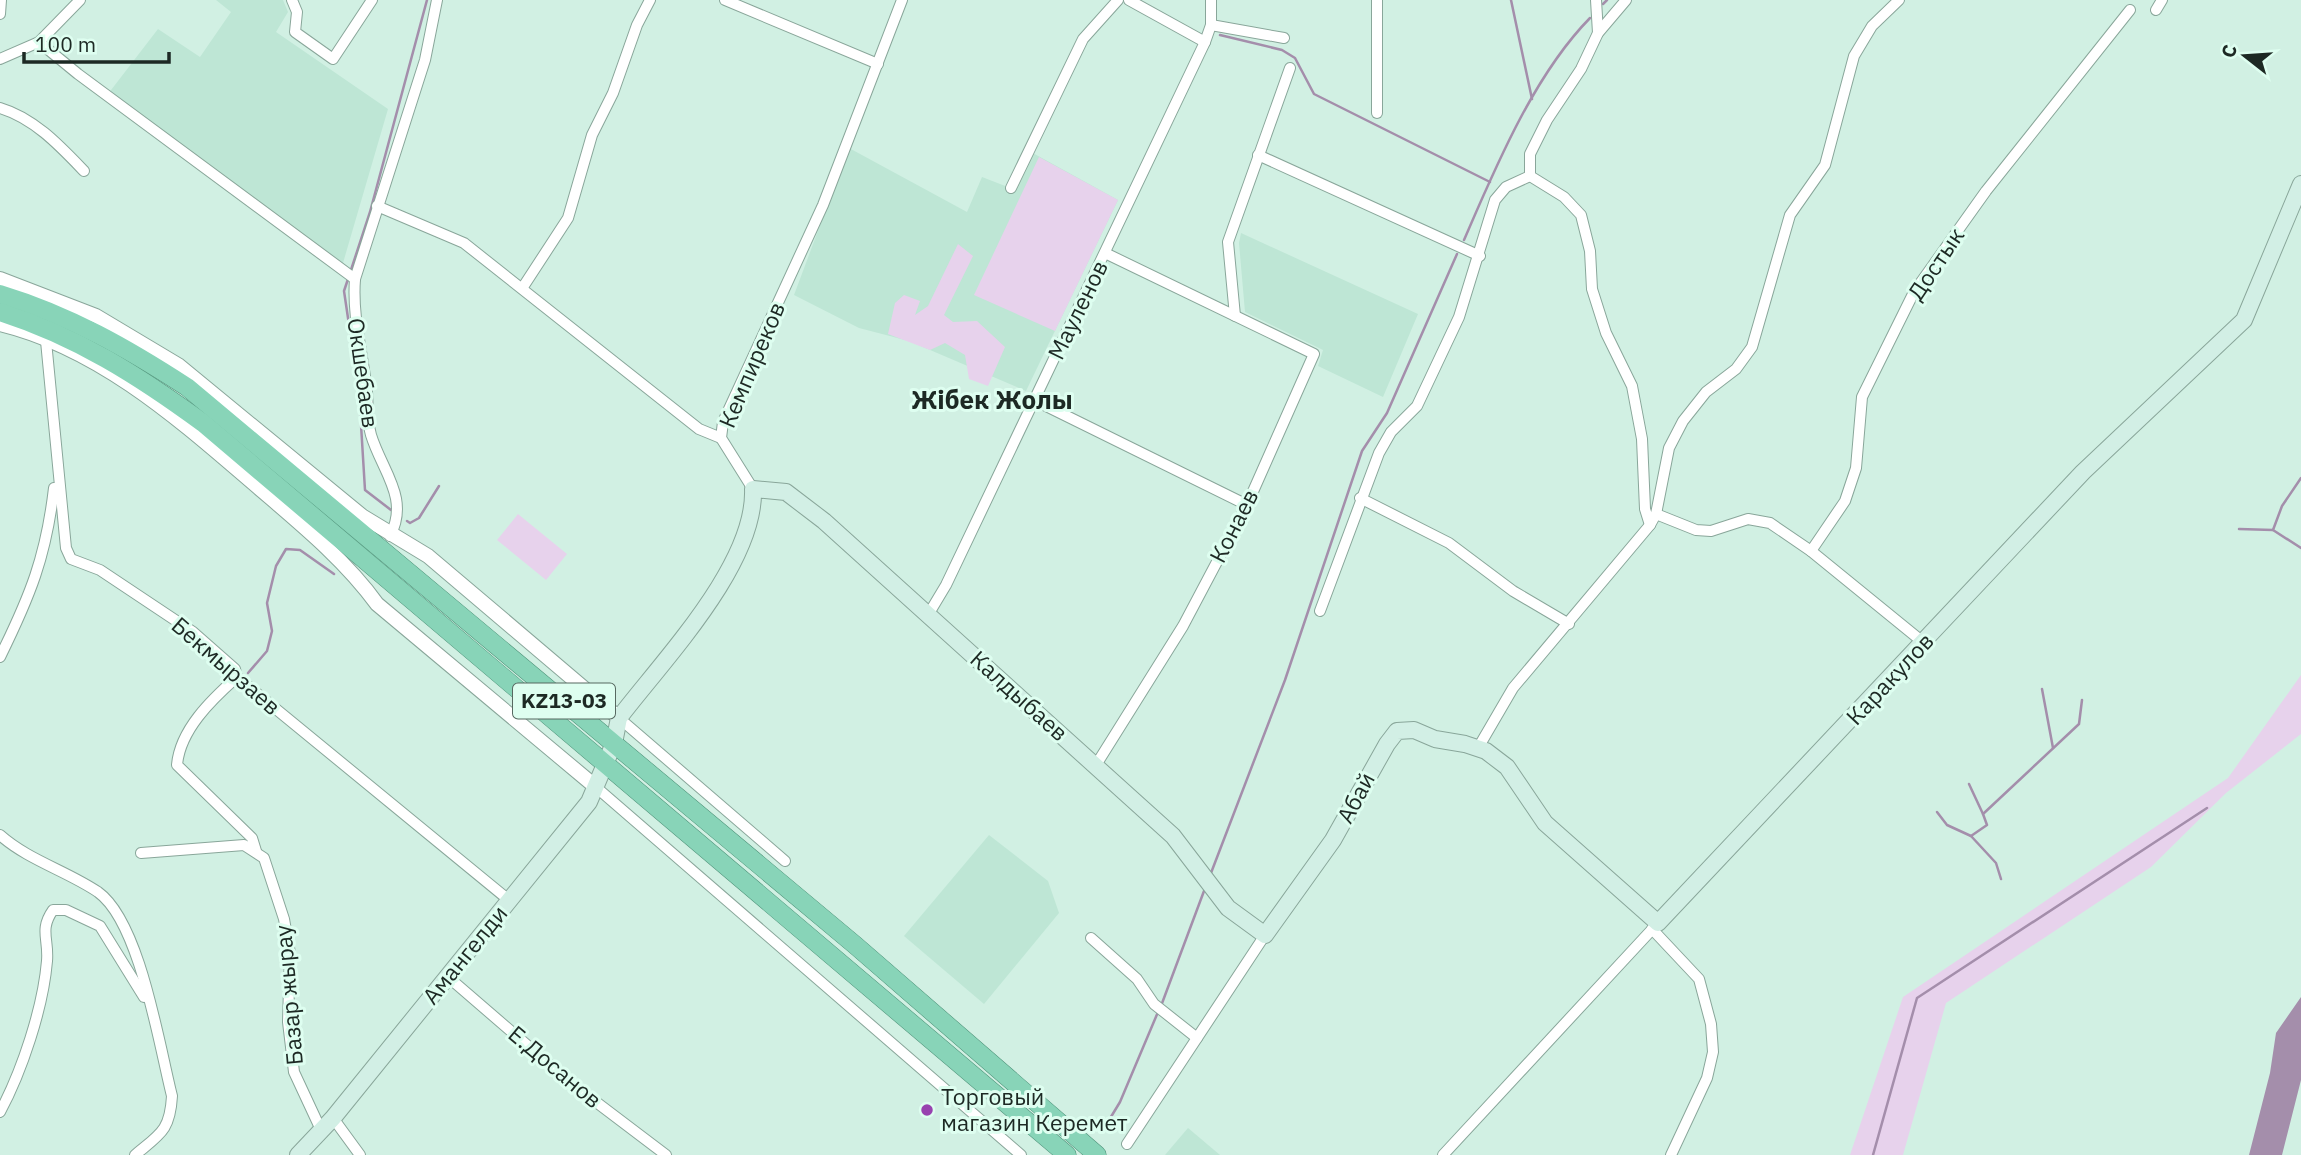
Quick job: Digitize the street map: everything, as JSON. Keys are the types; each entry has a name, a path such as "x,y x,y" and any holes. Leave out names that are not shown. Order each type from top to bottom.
{"highway":[{"name":"KZ13-03","path":"0,294 74,321 122,345 187,387 1020,1085 1097,1155"},
{"name":"KZ13-03","path":"0,312 62,334 102,355 152,385 203,423 605,766 1068,1155"},
{"path":"1004,1102 1020,1085"}],"main road":[{"name":"Каракулов","path":"1655,926 2083,472 2244,320 2301,184"},
{"path":"614,743 619,718 726,576 750,526 753,489"},
{"name":"Калдыбаев","path":"753,489 777,489 794,497 1173,836 1228,908 1265,935"},
{"name":"Абай","path":"1265,935 1333,840 1369,772 1397,731 1414,730 1435,739 1478,748 1507,767 1545,822 1655,926"},
{"name":"Амангелди","path":"298,1155 333,1118 589,802 614,743"}],"street":[{"path":"0,14 1,0"},
{"path":"0,59 39,41 80,0"},
{"path":"292,0 297,12 295,32 333,59 372,0"},
{"name":"Окшебаев","path":"390,536 399,519 398,500 370,433 353,300 355,279 425,60 437,0"},
{"path":"523,287 568,218 592,135 613,93 636,25 650,0"},
{"path":"725,0 738,3 878,64"},
{"name":"Кемпиреков","path":"753,489 721,438 723,422 823,205 902,0"},
{"path":"1011,188 1083,39 1118,0"},
{"path":"1129,0 1205,42"},
{"name":"Мауленов","path":"928,615 946,585 1205,42 1211,25 1212,0"},
{"path":"1377,0 1377,113"},
{"path":"1596,0 1598,33"},
{"path":"1530,176 1530,154 1547,120 1581,69 1598,33 1626,0"},
{"path":"1478,748 1513,688 1650,525 1656,514 1669,448 1683,421 1706,391 1736,369 1752,348 1790,215 1825,165 1854,57 1872,26 1899,0"},
{"name":"Достык","path":"1811,551 1845,501 1856,468 1862,397 1914,292 1986,191 2130,10"},
{"path":"1211,25 1284,38"},
{"path":"39,41 78,74 355,279"},
{"path":"1235,316 1228,242 1290,68"},
{"path":"0,108 13,111 52,138 84,171"},
{"path":"1258,155 1480,256"},
{"path":"1320,611 1379,453 1391,432 1417,406 1459,317 1480,256 1495,200 1506,187 1530,176"},
{"path":"1530,176 1564,197 1581,215 1590,251 1592,289 1606,333 1632,386 1643,439 1645,509 1650,525"},
{"path":"377,206 464,243 523,287 699,429 721,438"},
{"name":"Конаев","path":"1096,765 1182,626 1247,505 1314,354 1105,253"},
{"path":"0,279 72,306 140,340 219,396 362,516 390,536 428,556 785,861"},
{"path":"0,324 46,341 136,388 177,418 342,563 377,604 597,788 1021,1155"},
{"name":"Бекмырзаев","path":"46,341 56,471 66,548 71,559 100,570 193,632 235,669 237,677 510,901"},
{"path":"1034,400 1247,505"},
{"path":"0,657 32,592 41,563 51,521 56,471"},
{"path":"1360,498 1449,543 1513,592 1569,624"},
{"path":"1656,514 1696,530 1711,531 1748,519 1770,523 1811,551 1924,643"},
{"name":"Базар жырау","path":"237,677 212,699 179,747 177,765 252,838 256,851 264,858 280,907 290,953 288,1023 294,1072 321,1130"},
{"path":"0,835 99,893 120,915 133,945 172,1096 171,1120 161,1133 135,1155"},
{"path":"141,853 244,845 256,851"},
{"path":"0,1112 31,1032 47,961 44,923 53,910 66,910 100,926 149,1006"},
{"path":"1655,926 1699,979 1711,1024 1713,1052 1707,1078 1671,1155"},
{"name":"Каракулов","path":"1443,1155 1655,926"},
{"name":"Абай","path":"1126,1144 1265,935"},
{"path":"1091,938 1137,979 1154,1004 1197,1038"},
{"name":"Е.Досанов","path":"447,976 571,1083 666,1155"},
{"path":"333,1118 360,1155"}],"shaded area":[{"path":"216,0 283,0 288,12 276,32 388,109 343,263 108,94 158,29 200,57 231,12"},
{"path":"849,148 967,212 982,177 1013,189 1031,152 1118,200 1026,391 909,341 859,328 794,295"},
{"path":"1039,157 1118,200 1055,331 974,295"},
{"path":"1241,233 1418,314 1383,397 1318,366 1323,350 1245,312 1239,243"},
{"path":"958,244 973,256 944,315 953,322 977,321 1005,347 988,386 969,379 965,355 945,343 930,350 888,334 895,303 904,295 920,301 915,315 928,306"},
{"path":"518,514 567,554 546,580 497,540"},
{"path":"2301,675 2301,734 2226,793 2151,867 1946,1003 1903,1155 1850,1155 1903,997 2228,778"},
{"path":"989,835 1048,881 1059,913 984,1004 904,936"},
{"path":"2301,997 2301,1080 2282,1155 2249,1155 2270,1073 2276,1033"},
{"path":"1188,1128 1220,1155 1165,1155"}],"waterway":[{"path":"350,273 370,212 427,0"},
{"path":"1511,0 1532,99"},
{"path":"1603,4 1607,0"},
{"path":"1464,240 1503,152 1534,94 1551,66 1590,18"},
{"path":"1220,35 1282,50 1295,58 1314,94 1490,182"},
{"path":"1211,873 1285,680 1362,451 1387,413 1457,254"},
{"path":"348,279 344,291 359,392 365,490 391,510"},
{"path":"2301,478 2282,506 2273,530 2301,548"},
{"path":"407,521 410,523 419,518 439,486"},
{"path":"2239,529 2273,530"},
{"path":"248,673 267,651 272,631 267,603 276,566 286,549 300,550 334,574"},
{"path":"2042,689 2053,748"},
{"path":"2001,879 1996,863 1971,836 1987,825 1983,814 2079,724 2082,700"},
{"path":"1969,784 1983,814"},
{"path":"1873,1155 1917,998 2207,808"},
{"path":"1937,812 1947,825 1971,836"},
{"path":"1161,1006 1204,891"},
{"path":"1103,1130 1120,1102 1158,1012"}],"place":[{"name":"Торговый магазин Керемет","path":"927,1110"}],"district":[{"name":"Жібек Жолы","path":"992,400"}]}
